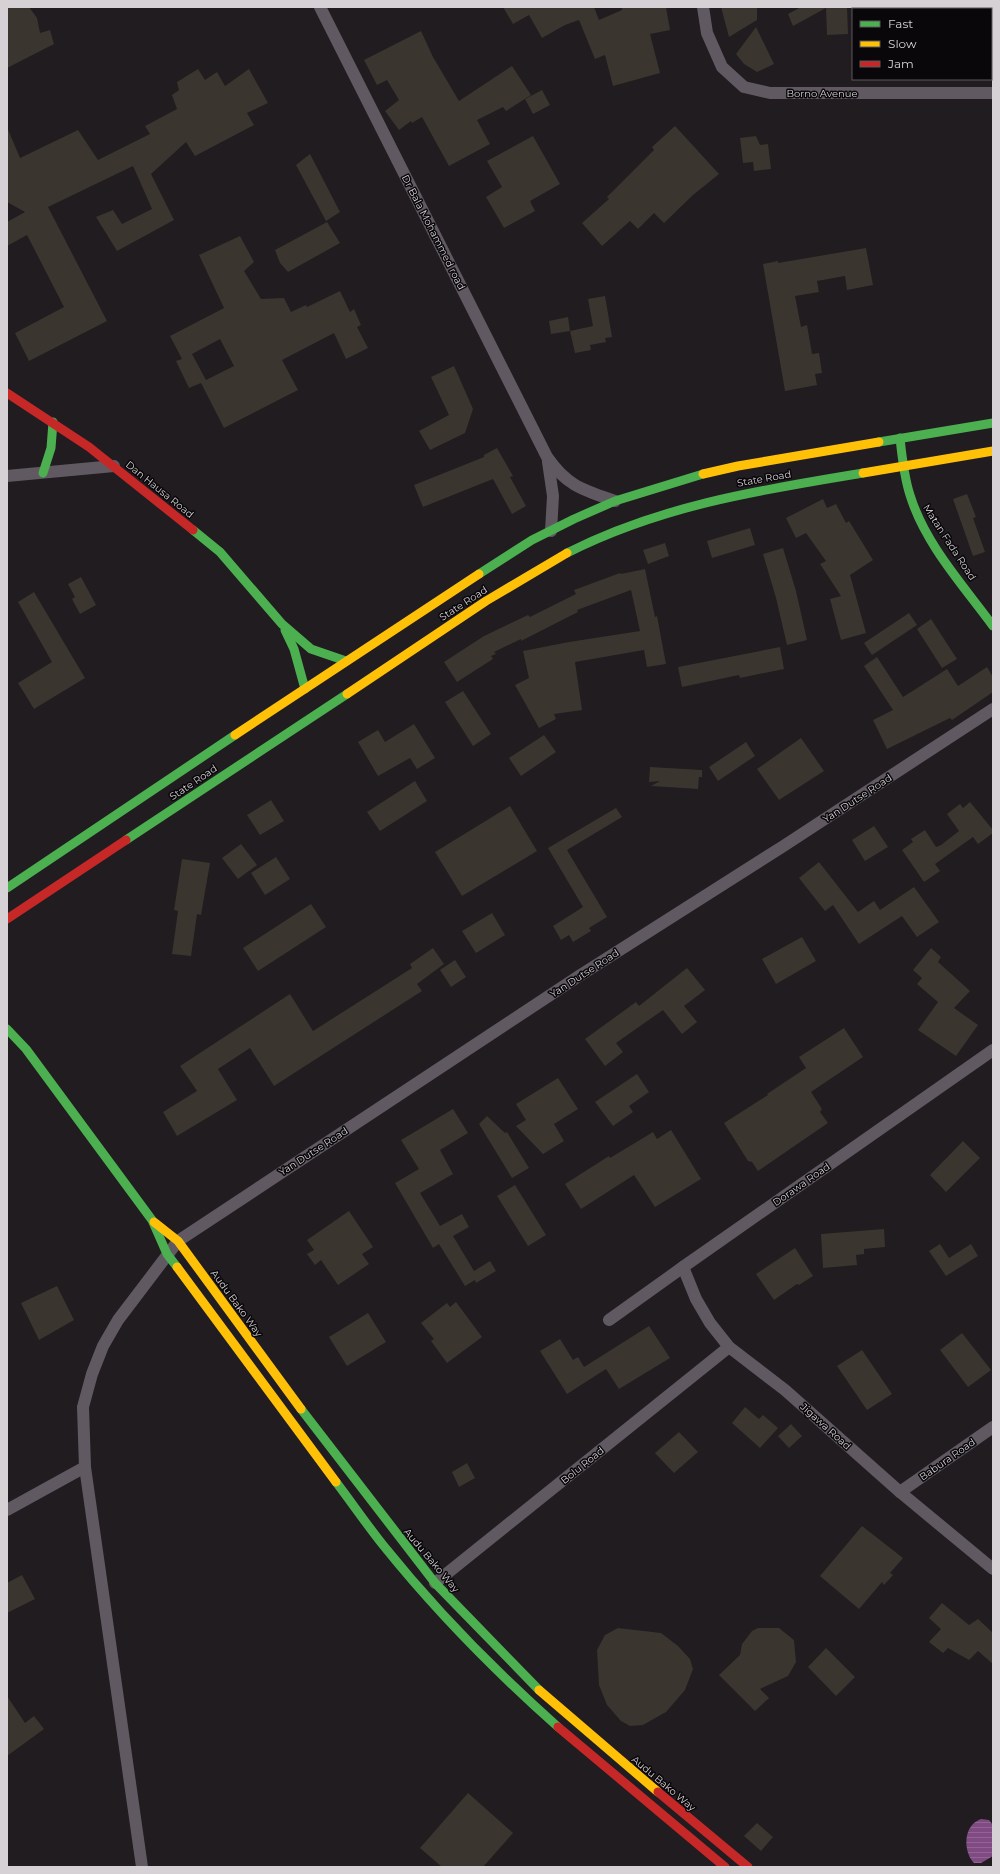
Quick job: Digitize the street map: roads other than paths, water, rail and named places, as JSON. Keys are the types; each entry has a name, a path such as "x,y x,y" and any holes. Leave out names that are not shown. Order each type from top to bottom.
{"main road":[{"name":"Dan Hausa Road","path":"7,393 53,422 114,466 220,552 282,624 311,649 346,661"},
{"path":"43,473 50,458 53,446 53,422"},
{"name":"State Road","path":"7,888 495,563 551,531 615,501 696,475 738,466 993,423"},
{"name":"Matan Fada Road","path":"900,438 903,467 912,503 923,524 993,626"},
{"name":"State Road","path":"7,919 486,601 528,574 576,548 619,529 669,511 715,498 993,451"},
{"name":"Dan Hausa Road","path":"282,624 294,649 305,689"},
{"name":"Audu Bako Way","path":"9,1026 152,1220 167,1254 383,1545 450,1623 523,1695 587,1752 725,1867"},
{"name":"Audu Bako Way","path":"152,1220 178,1241 327,1444 435,1583 527,1679 596,1741 748,1867"}],"street":[{"name":"Dr Bala Mohammed road","path":"320,7 547,457"},
{"name":"Borno Avenue","path":"703,7 707,33 722,67 744,87 770,93 993,93"},
{"path":"547,457 557,471 569,482 584,490 615,501"},
{"path":"547,457 553,496 551,531"},
{"path":"7,476 114,466"},
{"name":"Yan Dutse Road","path":"142,1867 85,1467 83,1407 92,1374 104,1346 118,1320 178,1241 579,976 782,847 993,709"},
{"name":"Dorawa Road","path":"609,1320 682,1267 993,1050"},
{"name":"Jigawa Road","path":"682,1267 696,1299 710,1323 729,1347 786,1390 900,1492 993,1569"},
{"name":"Bolu Road","path":"435,1583 729,1347"},
{"name":"Babura Road","path":"900,1492 993,1427"},
{"path":"7,1510 85,1467"}]}
